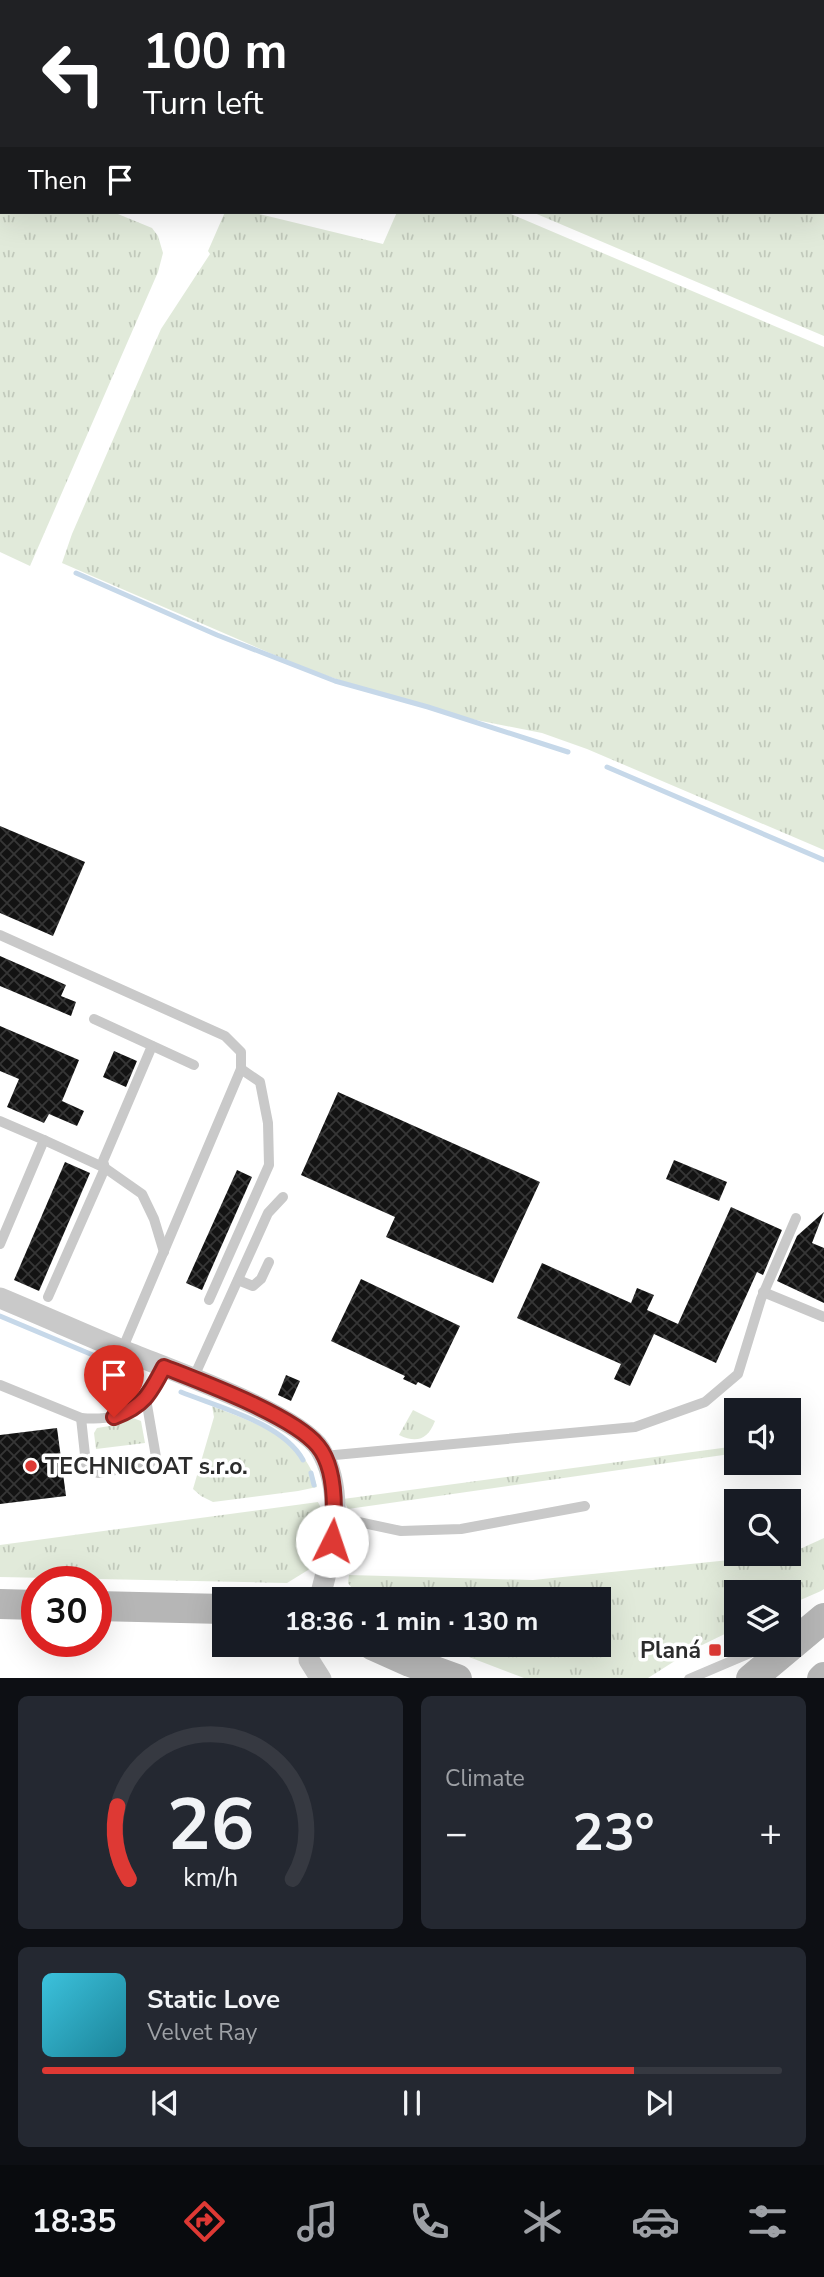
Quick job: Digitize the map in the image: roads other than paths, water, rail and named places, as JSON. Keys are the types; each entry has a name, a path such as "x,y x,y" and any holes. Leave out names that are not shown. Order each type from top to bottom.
{"main road":[{"path":"0,1604 21,1605"},
{"path":"112,1606 212,1609"},
{"path":"751,1678 808,1628"},
{"path":"396,1657 421,1670 457,1678"}],"street":[{"path":"0,1298 194,1379 281,1419 318,1446 330,1477 335,1517 329,1564 323,1587"},
{"path":"309,1657 321,1678"}],"lane":[{"path":"0,934 225,1036 241,1052 241,1069 122,1350"},
{"path":"94,1019 194,1065"},
{"path":"48,1297 105,1168 103,1161 152,1046"},
{"path":"209,1300 269,1165 268,1123 260,1082 241,1069"},
{"path":"0,1121 105,1168 142,1194 154,1219 164,1252"},
{"path":"0,1244 44,1140"},
{"path":"194,1379 268,1213 282,1197"},
{"path":"324,1456 635,1427 705,1402 738,1374 764,1292 796,1219"},
{"path":"231,1250 248,1257"},
{"path":"237,1280 253,1286 261,1279 269,1262"},
{"path":"764,1292 824,1317"},
{"path":"0,1385 81,1418 98,1420 131,1411 146,1399 164,1367"},
{"path":"81,1418 86,1464 98,1473 149,1464 156,1457 146,1399"},
{"path":"335,1517 401,1531 461,1529 585,1506"},
{"path":"690,1678 740,1657"}],"waterway":[{"path":"76,573 217,635 335,681 428,707 568,752"},
{"path":"607,767 824,860"},
{"path":"0,1316 131,1371"},
{"path":"181,1392 265,1426 294,1447 303,1460"},
{"path":"311,1473 314,1485"}],"place":[{"name":"TECHNICOAT s.r.o.","path":"31,1466"},
{"name":"Planá","path":"715,1650"}]}
